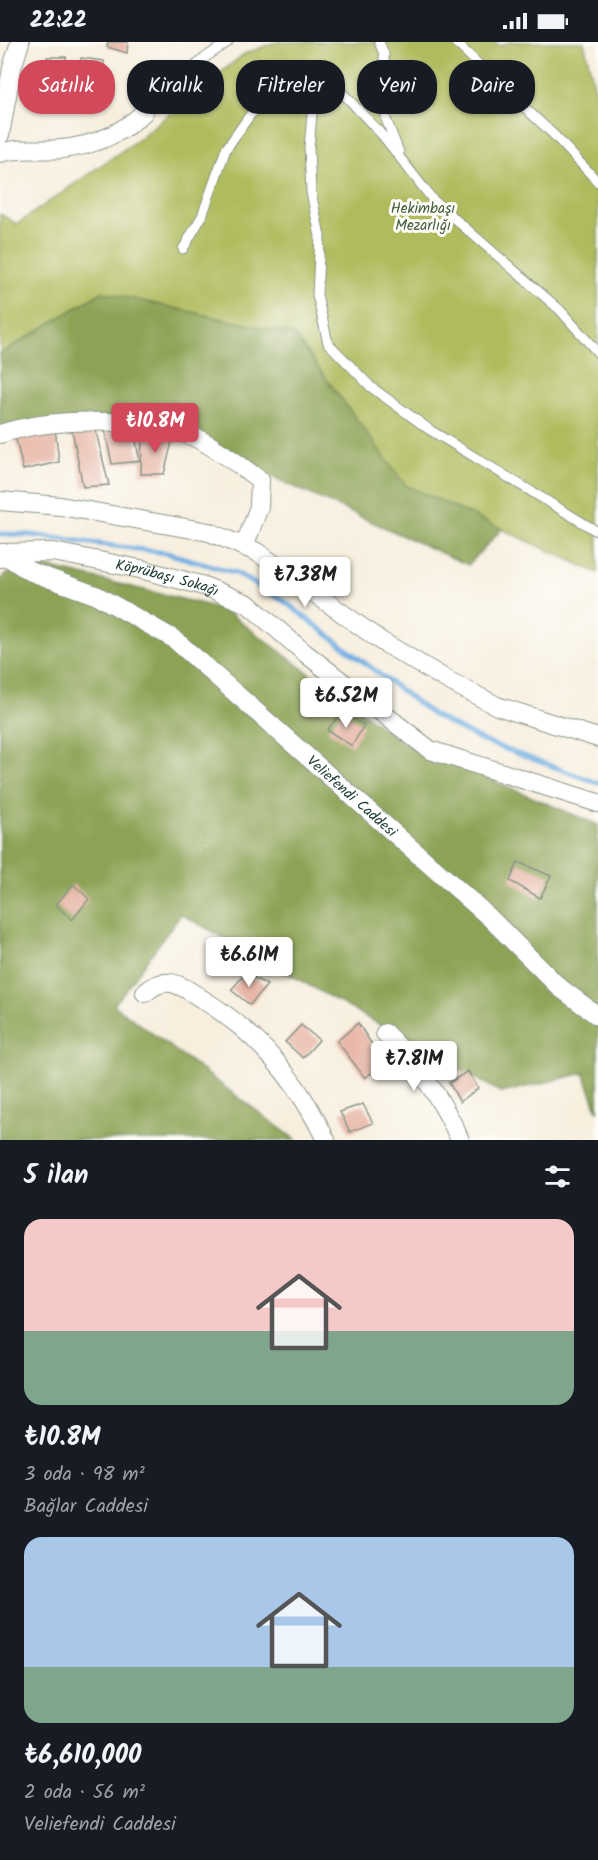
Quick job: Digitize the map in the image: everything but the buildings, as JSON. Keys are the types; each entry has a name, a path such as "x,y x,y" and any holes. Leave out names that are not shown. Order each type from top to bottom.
{"street":[{"path":"0,135 12,68 20,42"},
{"path":"0,153 61,149 96,142 129,128 142,114"},
{"path":"0,434 18,428 87,421 188,435 260,480 259,507 244,547"},
{"path":"0,501 60,506 209,532 257,552 381,640 449,681 497,706 598,738"},
{"name":"Köprübaşı Sokağı","path":"1,555 53,552 140,569 204,586 248,604 305,653 430,750 598,803"},
{"name":"Veliefendi Caddesi","path":"1,555 29,571 98,596 174,639 489,917 559,987 598,1016"},
{"path":"145,993 159,983 175,982 240,1025 294,1083 312,1110 326,1140"},
{"path":"385,1033 410,1058 438,1094 460,1140"}],"lane":[{"path":"202,60 228,42"},
{"path":"379,42 384,54 386,119 404,162"},
{"path":"455,42 555,136 598,182"},
{"path":"345,96 404,162 433,200 560,310 598,353"},
{"path":"183,249 202,216 226,149 251,114"},
{"path":"312,114 309,148 311,192 320,236 317,295 328,343 371,387 430,430 598,532"}],"green space":[{"name":"Hekimbaşı Mezarlığı","path":"276,42 494,42 501,46 510,42 584,42 598,103 598,573 405,485 294,335 102,292 0,354 0,214 17,224 133,143 169,114 224,114 224,70 236,60 236,114 345,114 345,60 237,60 244,54"},
{"path":"102,292 294,335 405,485 502,529 468,565 134,415 0,425 0,354"},
{"path":"44,566 223,609 402,742 598,825 598,1112 584,1073 502,1093 181,914 114,1005 296,1140 0,1140 0,580 6,574"}],"waterway":[{"path":"0,534 31,535 167,553 236,573 284,601 433,715 483,741 598,783"}]}
